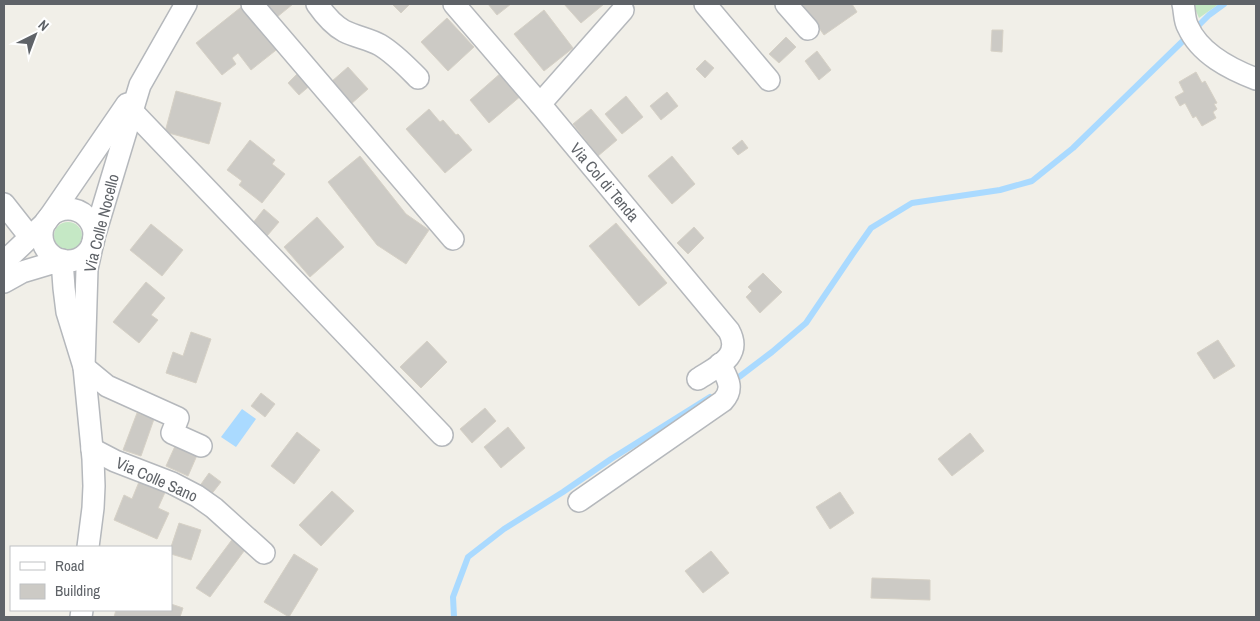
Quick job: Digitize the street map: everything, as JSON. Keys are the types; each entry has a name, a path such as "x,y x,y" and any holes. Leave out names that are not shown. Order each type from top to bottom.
{"street":[{"name":"Via Colle Nocello","path":"88,546 94,496 94,474 84,367 88,269 94,237 140,85 186,4"},
{"path":"252,4 453,239"},
{"path":"317,4 332,22 344,31 375,42 387,49 418,78"},
{"name":"Via Col di Tenda","path":"454,4 726,325 731,334 733,344 730,355 698,379"},
{"path":"705,4 770,80"},
{"path":"786,4 808,29"},
{"path":"1183,4 1188,27 1192,35 1206,51 1227,66 1256,78"},
{"path":"540,104 623,10"},
{"path":"4,204 13,250 46,222 55,213 63,210 80,212 88,218 93,228 94,237 91,248 83,257 71,261 62,260 48,252 45,247 43,230 46,222 140,85"},
{"path":"132,110 442,435"},
{"path":"4,282 22,272 62,260"},
{"path":"62,260 67,312 84,367 107,386 178,418 172,432 201,446"},
{"path":"579,501 723,401 729,393 729,388 728,379 720,364"},
{"name":"Via Colle Sano","path":"92,449 115,461 172,483 197,496 214,508 264,553"}],"green space":[{"path":"1193,4 1219,4 1199,18"},
{"path":"68,222 78,226 82,236 78,246 68,250 58,246 54,236 58,226"}],"water":[{"path":"242,409 256,419 236,447 221,437"}],"building":[{"path":"245,4 280,47 251,70 238,53 232,58 236,64 222,75 196,43"},
{"path":"267,4 293,4 277,17"},
{"path":"392,4 410,4 401,13"},
{"path":"488,4 511,4 497,15"},
{"path":"564,4 604,4 581,23"},
{"path":"802,4 852,4 857,12 824,35"},
{"path":"544,10 573,48 544,71 514,34"},
{"path":"447,18 474,47 448,71 421,42"},
{"path":"992,30 1003,30 1002,52 991,51"},
{"path":"786,37 796,47 779,63 769,54"},
{"path":"817,51 831,70 819,80 805,61"},
{"path":"705,60 714,68 705,78 696,69"},
{"path":"348,67 368,89 351,104 331,82"},
{"path":"301,70 313,83 299,95 288,83"},
{"path":"502,72 522,95 489,123 470,100"},
{"path":"1196,72 1202,83 1205,81 1217,103 1214,104 1217,109 1213,112 1216,118 1202,126 1196,116 1193,118 1185,103 1180,106 1175,97 1184,92 1179,82"},
{"path":"176,91 221,103 209,144 165,132"},
{"path":"667,92 678,106 661,120 650,106"},
{"path":"626,96 643,117 622,134 605,114"},
{"path":"429,109 440,122 443,120 456,135 458,134 472,150 445,173 406,129"},
{"path":"591,109 617,140 598,156 573,124"},
{"path":"250,140 275,160 272,164 285,174 262,203 239,185 242,181 227,170"},
{"path":"742,140 748,148 738,155 732,148"},
{"path":"360,156 406,214 429,230 406,264 377,245 328,182"},
{"path":"672,156 695,184 672,204 648,176"},
{"path":"264,209 279,222 267,236 252,224"},
{"path":"317,217 344,247 310,277 284,247"},
{"path":"616,223 667,283 639,306 589,246"},
{"path":"151,224 183,250 162,276 130,250"},
{"path":"694,227 704,238 688,254 677,243"},
{"path":"763,273 782,292 760,313 746,297 752,291 748,287"},
{"path":"146,282 165,298 151,315 158,320 139,343 113,322"},
{"path":"191,332 211,339 196,383 166,373 173,352 183,356"},
{"path":"1218,340 1235,366 1214,379 1197,353"},
{"path":"427,341 447,362 421,388 400,367"},
{"path":"261,393 275,404 265,417 251,406"},
{"path":"485,408 496,421 472,443 460,429"},
{"path":"137,413 154,419 141,456 123,450"},
{"path":"508,427 525,448 501,468 484,447"},
{"path":"297,432 320,450 294,484 271,466"},
{"path":"970,433 984,451 952,476 938,459"},
{"path":"176,444 198,453 188,476 166,466"},
{"path":"209,473 221,482 210,496 199,487"},
{"path":"141,477 167,488 158,508 169,513 157,539 114,520 124,495 132,499"},
{"path":"332,491 354,511 321,546 299,525"},
{"path":"840,492 854,513 830,529 816,507"},
{"path":"179,523 201,530 191,560 172,554 171,546"},
{"path":"234,537 247,547 210,597 196,588"},
{"path":"711,551 729,573 703,593 685,571"},
{"path":"294,554 318,569 289,617 264,602"},
{"path":"872,578 930,580 930,600 871,598"},
{"path":"172,604 183,608 180,617 114,617 116,611 172,611"}],"waterway":[{"path":"1196,28 1224,4"},
{"path":"739,377 806,323 871,228 912,203 1000,190 1032,181 1073,148 1188,36"},
{"path":"454,617 453,597 468,557 504,529 710,397"}]}
